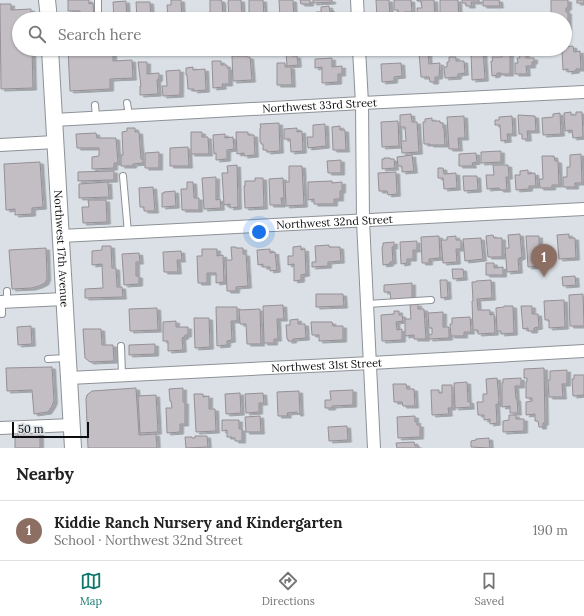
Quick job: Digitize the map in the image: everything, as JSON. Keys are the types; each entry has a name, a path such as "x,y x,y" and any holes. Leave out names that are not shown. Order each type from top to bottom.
{"main road":[{"path":"48,0 49,12"},
{"name":"Northwest 17th Avenue","path":"50,56 73,448"}],"street":[{"path":"357,0 358,12"},
{"path":"359,56 362,103 363,221 374,448"},
{"name":"Northwest 33rd Street","path":"54,120 584,92"},
{"path":"0,145 55,142"},
{"name":"Northwest 32nd Street","path":"61,236 584,209"},
{"path":"4,302 64,299"},
{"name":"Northwest 31st Street","path":"69,378 584,351"},
{"path":"0,428 72,425"}],"lane":[{"path":"98,0 98,12"},
{"path":"127,103 128,115"},
{"path":"95,105 96,117"},
{"path":"123,176 128,233"},
{"path":"368,304 431,300"},
{"path":"121,346 122,375"},
{"path":"48,359 68,358"}],"building":[{"path":"68,0 89,0 89,4 93,3 94,12 68,11"},
{"path":"171,0 181,0 182,12 168,12 167,5 171,5"},
{"path":"210,0 222,1 223,12 210,12"},
{"path":"241,0 242,12 229,12 228,1"},
{"path":"249,0 263,0 264,12 249,12"},
{"path":"279,0 293,0 294,12 280,12"},
{"path":"300,0 310,0 310,4 301,4"},
{"path":"313,0 332,0 332,2 313,3"},
{"path":"376,0 389,0 390,12 377,12"},
{"path":"394,0 411,0 412,12 399,12 398,10 394,10"},
{"path":"434,0 435,12 417,12 417,8 422,8 421,1 417,1"},
{"path":"440,0 458,0 459,12 440,12"},
{"path":"462,0 479,0 479,2 471,2 472,6 466,6 466,3 462,3"},
{"path":"483,0 499,0 500,6 483,6"},
{"path":"551,0 568,0 568,8 566,8 566,12 551,12"},
{"path":"577,0 584,0 584,3 577,3"},
{"path":"126,1 127,12 114,12 113,2"},
{"path":"136,2 150,2 151,12 137,12"},
{"path":"0,4 11,4 11,10 31,9 31,12 12,12 12,56 32,56 33,88 1,89"},
{"path":"329,6 330,12 321,12 321,7"},
{"path":"572,46 574,52 580,51 581,69 568,72 568,69 563,70 562,56 572,56"},
{"path":"68,56 113,56 113,61 132,60 133,78 110,79 110,89 70,91"},
{"path":"232,56 250,57 252,80 233,81"},
{"path":"286,56 297,56 298,65 287,66"},
{"path":"419,56 428,56 429,64 440,63 439,77 435,77 435,82 430,82 429,77 421,77"},
{"path":"471,56 483,56 485,79 472,80"},
{"path":"510,56 510,74 497,73 497,75 492,76 492,57"},
{"path":"520,56 534,58 532,66 526,66 527,74 515,74 515,63 518,63 517,58 520,58"},
{"path":"449,57 456,57 456,61 464,61 465,73 458,74 458,77 445,78 444,67 447,67"},
{"path":"332,58 332,67 342,66 342,74 338,74 338,82 322,83 322,67 315,68 315,59"},
{"path":"212,61 221,61 221,65 227,65 227,68 229,68 229,84 222,84 223,87 213,88"},
{"path":"138,62 147,62 147,74 159,73 159,79 157,80 158,94 140,95 141,86"},
{"path":"277,63 285,63 285,67 291,67 292,85 277,85"},
{"path":"401,63 402,76 394,77 394,81 382,82 381,64"},
{"path":"193,67 193,70 205,69 206,90 194,91 194,89 188,89 186,68"},
{"path":"180,70 180,95 163,96 162,86 167,86 166,71"},
{"path":"571,112 571,115 576,115 576,112 582,112 583,137 573,138 572,130 565,131 564,113"},
{"path":"560,113 561,134 543,135 542,118 553,117 553,114"},
{"path":"411,114 412,122 417,122 419,152 402,153 401,141 406,141 405,127 400,127 400,115"},
{"path":"518,115 535,116 536,131 527,131 528,139 522,139 522,134 519,134"},
{"path":"464,116 465,138 458,138 459,149 449,149 447,117"},
{"path":"512,116 513,134 507,134 508,140 501,141 500,125 495,125 495,120 499,120 499,117"},
{"path":"432,118 432,121 440,121 440,123 443,123 445,145 424,144 423,122 425,122 425,119"},
{"path":"398,121 399,146 382,147 381,122"},
{"path":"279,123 280,151 267,152 267,150 263,150 263,144 260,142 260,124"},
{"path":"325,124 326,146 308,148 307,137 313,137 313,125"},
{"path":"340,126 340,130 345,130 346,150 333,150 332,127"},
{"path":"127,128 135,128 135,132 139,132 141,159 143,159 143,163 133,164 133,166 121,166 121,155 123,155 122,132 127,131"},
{"path":"297,128 297,132 302,131 303,151 291,152 290,139 284,139 284,129"},
{"path":"191,132 202,132 202,137 208,137 209,154 191,154"},
{"path":"236,132 248,132 248,135 254,135 255,155 244,156 244,153 237,154"},
{"path":"96,133 97,138 116,138 118,163 114,163 114,168 92,169 92,157 99,156 99,148 77,148 76,134"},
{"path":"225,134 225,138 233,137 234,149 227,150 227,159 216,160 216,153 214,154 213,135"},
{"path":"188,147 189,166 170,166 170,148"},
{"path":"501,151 501,162 481,163 481,152"},
{"path":"159,152 159,168 145,168 145,153"},
{"path":"476,153 477,162 472,163 473,166 459,166 459,154"},
{"path":"581,154 582,183 575,183 575,187 563,187 563,177 567,177 567,167 570,167 570,155"},
{"path":"412,155 414,171 402,172 402,166 398,166 397,157"},
{"path":"542,156 554,156 555,161 558,161 559,185 552,185 552,188 540,188 539,179 543,179"},
{"path":"382,159 394,159 395,168 382,169"},
{"path":"341,160 341,173 328,173 327,161"},
{"path":"40,162 43,207 32,208 32,214 15,215 15,209 6,210 4,164"},
{"path":"237,165 238,207 230,208 230,204 224,205 222,173 228,173 227,166"},
{"path":"493,165 508,165 509,177 506,177 507,190 500,190 499,188 487,189 486,175 494,175"},
{"path":"289,166 302,166 304,205 286,206 285,182 289,182"},
{"path":"438,168 443,168 444,174 456,173 457,188 444,189 443,178 438,178"},
{"path":"528,170 528,174 535,173 536,186 529,186 529,189 516,190 515,175 520,175 520,171"},
{"path":"114,171 114,180 78,181 78,172"},
{"path":"396,172 397,194 388,195 387,191 379,191 378,173"},
{"path":"463,176 477,176 478,190 464,191"},
{"path":"216,177 216,200 220,199 221,208 204,209 202,178"},
{"path":"255,178 263,178 264,207 245,208 245,181 255,181"},
{"path":"283,178 284,198 281,198 282,205 270,205 269,179"},
{"path":"332,181 332,183 342,182 340,199 334,199 334,204 314,204 314,199 308,200 308,182"},
{"path":"108,182 109,197 79,198 79,184"},
{"path":"187,182 193,182 194,198 199,198 199,210 182,210 181,189 187,189"},
{"path":"153,187 155,211 144,211 144,207 140,207 139,188"},
{"path":"175,191 176,206 162,207 162,193"},
{"path":"88,200 106,200 107,222 83,223 82,207 89,207"},
{"path":"520,234 522,257 518,259 519,271 507,272 505,248 509,248 508,235"},
{"path":"569,234 569,238 575,238 576,258 559,259 557,235"},
{"path":"493,235 494,238 502,238 502,257 488,257 486,236"},
{"path":"439,236 440,258 429,259 429,263 422,263 421,237"},
{"path":"456,236 456,240 461,240 461,249 456,249 457,262 443,263 441,240 447,240 447,237"},
{"path":"526,236 539,236 539,245 542,245 540,266 528,267"},
{"path":"481,238 483,259 465,261 463,239"},
{"path":"417,241 417,250 413,250 413,259 407,259 407,263 401,264 400,242"},
{"path":"394,242 394,247 392,247 393,262 383,265 383,243"},
{"path":"329,245 329,247 340,247 341,261 328,262 328,266 312,267 312,262 316,262 315,246"},
{"path":"102,246 111,246 112,268 116,268 117,287 122,287 123,297 85,298 85,289 103,288 102,264 92,265 92,251 102,250"},
{"path":"301,246 301,250 305,249 306,274 301,275 301,280 294,281 294,264 288,265 288,256 293,256 293,247"},
{"path":"231,247 243,248 243,254 246,254 248,286 236,287 236,291 227,291 226,260 232,260"},
{"path":"46,248 47,279 45,283 32,288 12,289 9,250"},
{"path":"202,249 217,249 217,256 223,255 224,282 216,283 216,273 207,273 207,283 198,283 197,256 202,256"},
{"path":"270,249 270,253 275,252 277,270 270,271 270,267 263,267 263,264 258,265 257,250"},
{"path":"181,251 182,260 177,260 178,272 164,272 163,252"},
{"path":"139,253 140,262 136,262 136,276 139,276 139,284 124,285 122,254"},
{"path":"486,263 494,263 494,268 503,267 503,275 486,275"},
{"path":"452,269 463,269 464,278 453,279"},
{"path":"575,276 576,285 563,286 562,277"},
{"path":"440,280 447,280 448,297 441,298"},
{"path":"491,280 492,298 477,299 478,310 490,310 490,315 494,314 495,333 478,334 478,330 473,330 472,282"},
{"path":"412,283 412,298 391,300 390,292 384,292 384,285"},
{"path":"316,294 343,294 344,306 316,307"},
{"path":"583,294 584,326 570,326 569,295"},
{"path":"564,300 565,327 549,328 549,320 545,320 544,301"},
{"path":"418,304 418,309 424,309 426,339 414,339 414,335 405,336 405,319 411,319 410,305"},
{"path":"283,305 284,319 277,319 278,339 274,339 274,343 264,343 263,306"},
{"path":"513,306 514,333 501,334 501,331 497,331 496,308"},
{"path":"521,306 532,306 532,314 538,314 539,327 534,328 534,331 528,331 528,328 523,329"},
{"path":"216,307 237,307 237,321 231,321 232,340 227,341 227,345 217,346"},
{"path":"157,308 158,330 130,331 129,309"},
{"path":"260,309 261,344 247,344 246,324 240,324 239,310"},
{"path":"394,311 399,311 399,315 402,315 403,321 396,322 397,330 402,329 402,340 382,341 381,315 394,314"},
{"path":"443,312 443,327 449,327 449,338 429,339 429,335 432,334 432,328 429,328 428,313"},
{"path":"470,317 471,332 464,332 464,336 451,336 450,324 452,324 452,318"},
{"path":"194,318 209,318 210,347 195,348"},
{"path":"298,319 298,324 305,324 306,338 288,341 286,325 290,325 290,320"},
{"path":"176,321 176,327 188,327 188,335 185,335 185,337 182,338 183,350 168,351 168,341 163,341 163,322"},
{"path":"311,322 332,322 333,326 343,326 343,340 319,341 319,335 312,335"},
{"path":"31,326 32,344 18,345 17,327"},
{"path":"83,329 101,329 102,345 113,345 114,361 90,362 85,358"},
{"path":"155,344 155,354 129,355 129,345"},
{"path":"52,367 54,401 48,412 34,414 32,390 7,391 6,368"},
{"path":"544,368 545,423 543,423 543,427 539,427 538,421 535,421 535,414 526,415 526,402 532,401 532,398 526,398 527,378 524,378 524,369"},
{"path":"567,370 567,384 562,384 563,397 549,397 548,380 550,380 550,371"},
{"path":"574,375 584,375 584,395 573,396 572,379 574,379"},
{"path":"497,378 499,400 498,405 496,404 497,423 490,424 490,419 484,420 484,415 478,415 477,402 483,402 483,394 487,394 486,379"},
{"path":"521,378 521,386 515,386 518,413 510,413 510,406 502,407 503,379"},
{"path":"467,382 468,402 470,401 471,407 455,408 454,383"},
{"path":"393,384 406,384 407,389 414,389 415,406 403,406 402,402 394,402"},
{"path":"442,385 452,385 452,408 448,408 449,414 432,415 431,390 439,390 439,393 442,393"},
{"path":"136,388 139,435 156,434 157,448 88,448 87,395 92,391"},
{"path":"183,388 183,402 185,402 185,424 180,424 180,432 167,433 166,408 172,408 169,389"},
{"path":"353,390 353,405 332,406 332,408 325,408 325,400 331,400 330,391"},
{"path":"299,391 300,414 297,414 297,412 287,413 288,416 278,416 277,392"},
{"path":"240,393 241,413 226,414 225,394"},
{"path":"263,393 264,403 259,403 259,412 246,413 245,394"},
{"path":"194,394 203,394 203,397 209,396 209,409 215,409 216,431 196,432"},
{"path":"156,395 158,432 140,433 138,396"},
{"path":"509,415 516,415 516,419 524,419 524,431 503,432 503,421 509,420"},
{"path":"260,416 261,432 246,432 245,417"},
{"path":"415,416 415,422 417,421 417,425 420,425 420,437 398,438 397,417"},
{"path":"222,420 239,420 239,429 242,429 242,441 235,441 235,438 227,437 227,430 222,431"},
{"path":"347,426 348,440 329,441 328,427"},
{"path":"18,430 35,430 35,433 40,433 40,448 15,448 15,436 18,436"},
{"path":"195,436 207,436 208,447 186,448 185,437 195,438"},
{"path":"489,438 490,448 471,447 471,441"},
{"path":"414,442 415,446 419,446 419,448 397,448 396,443"}],"place":[{"name":"Kiddie Ranch Nursery and Kindergarten","path":"544,277"}]}
